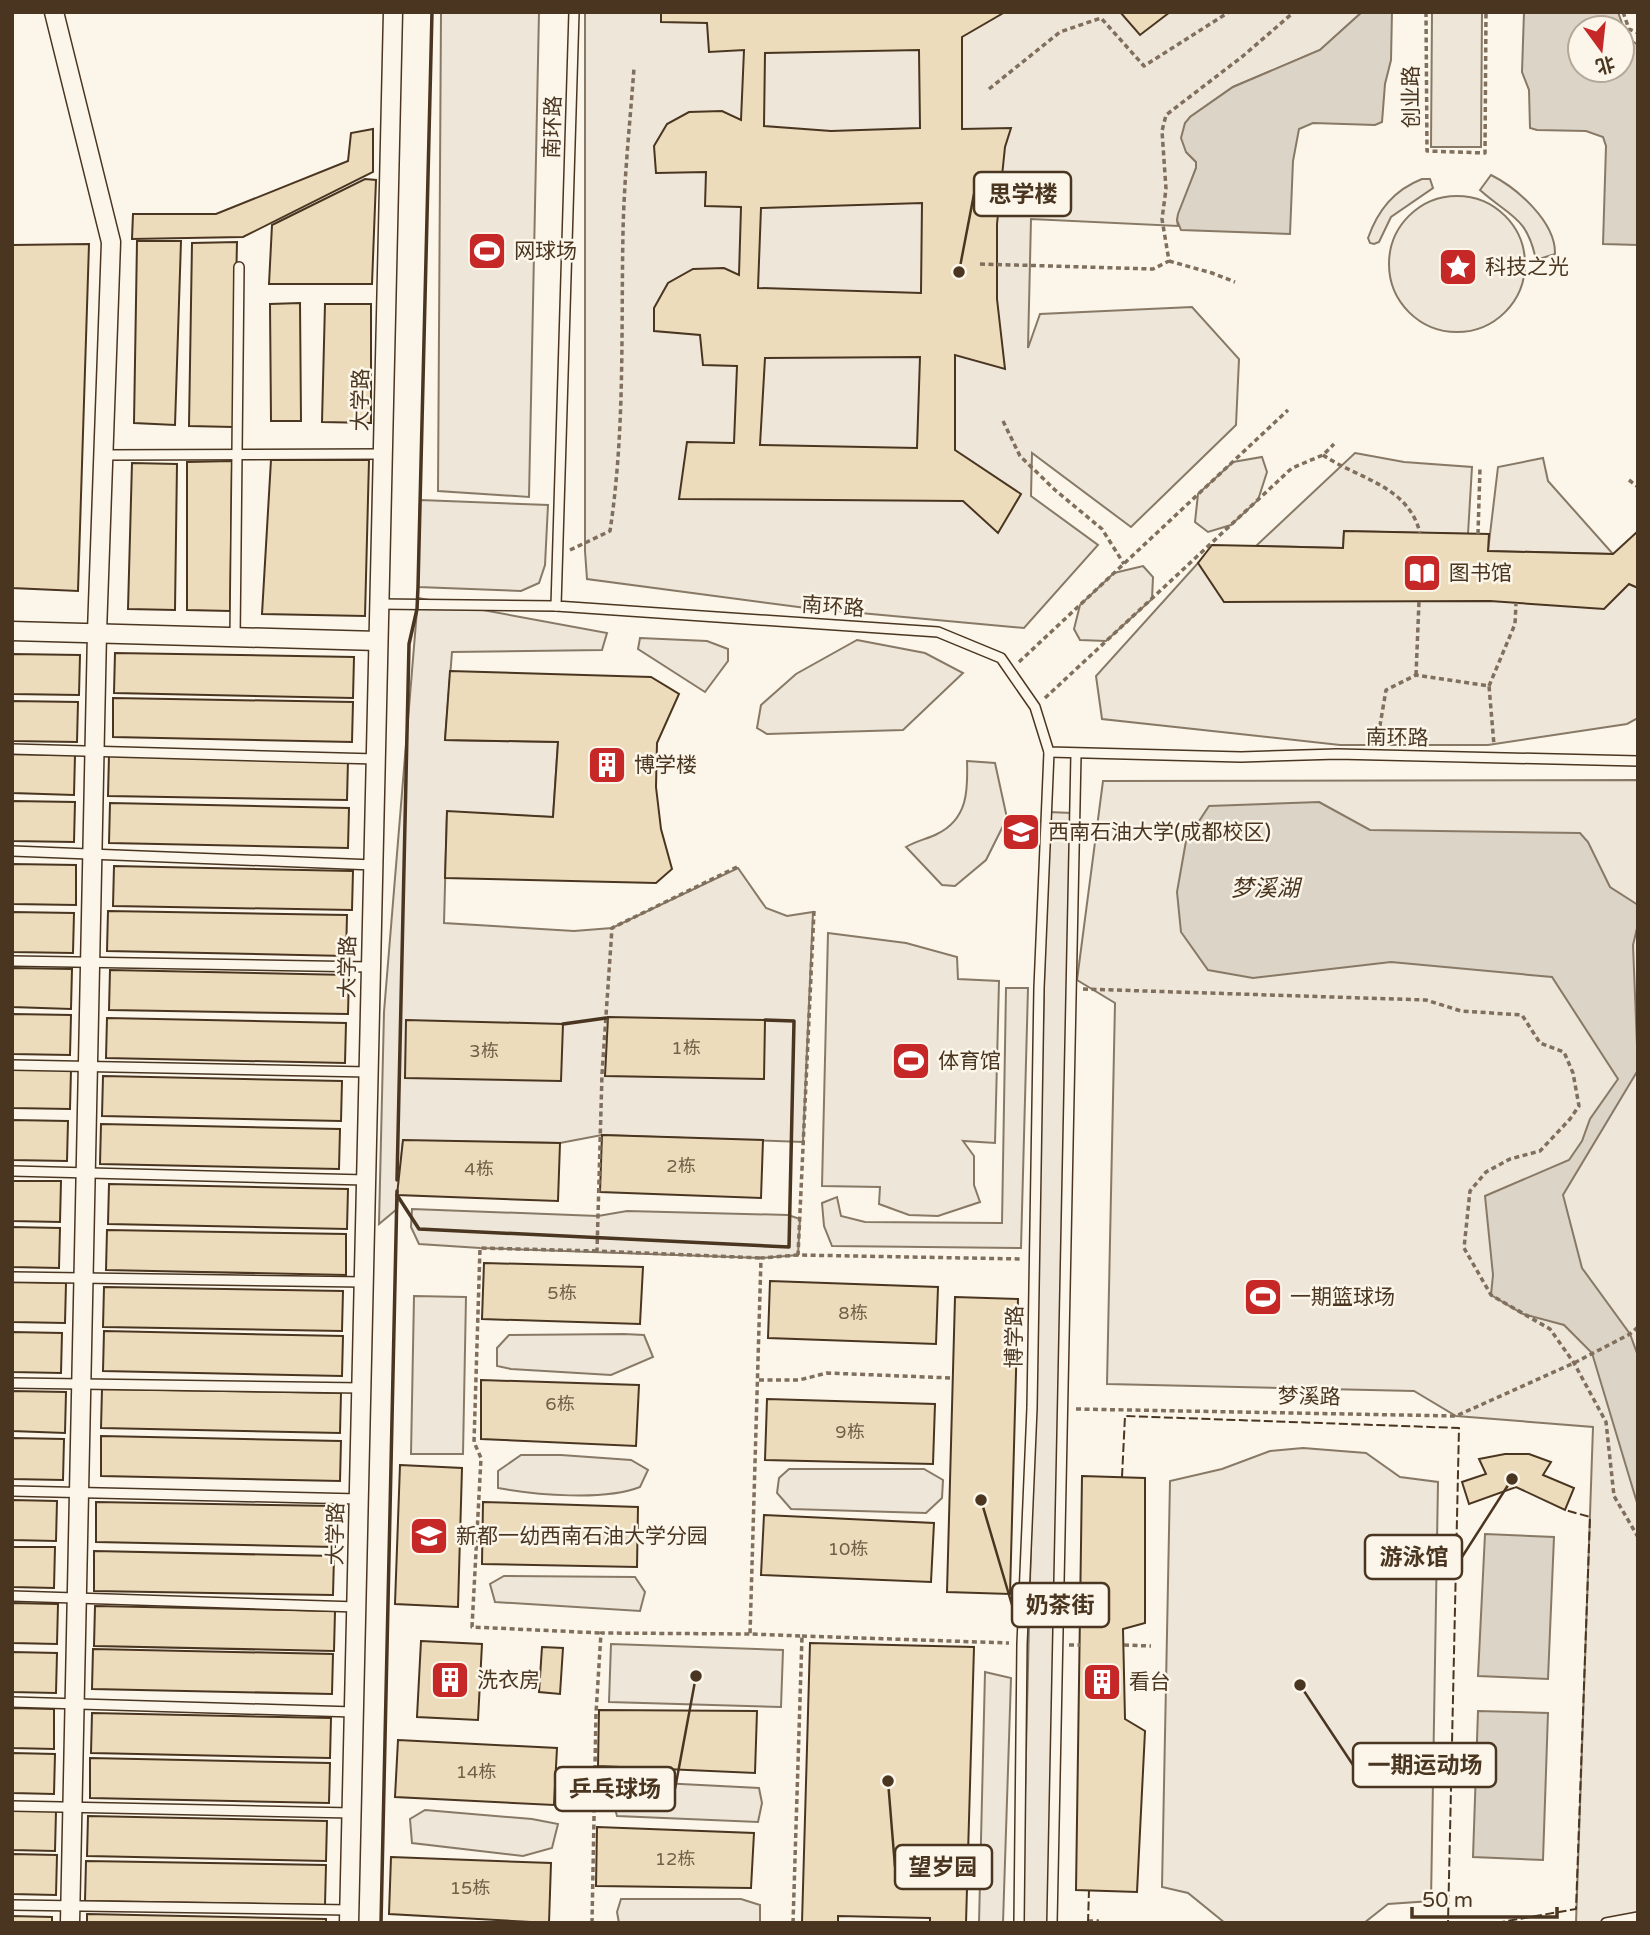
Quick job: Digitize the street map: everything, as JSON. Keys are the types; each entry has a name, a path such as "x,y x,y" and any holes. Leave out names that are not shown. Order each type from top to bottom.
{"street":[{"path":"54,12 111,242 97,632 71,1914"},
{"name":"大学路","path":"350,1916 393,12"},
{"path":"12,631 378,641"}],"lane":[{"name":"南环路","path":"574,12 556,606 938,632 1001,658 1035,707 1049,752 1638,761"},
{"path":"235,638 239,267"},
{"path":"104,455 383,454"},
{"path":"379,604 556,606"},
{"path":"12,749 376,759"},
{"name":"博学路","path":"1019,1923 1022,1644 1032,1408 1039,988 1049,752"},
{"path":"1052,1923 1076,754"},
{"path":"12,851 373,865"},
{"path":"12,961 371,967"},
{"path":"12,1065 369,1072"},
{"path":"12,1171 366,1181"},
{"path":"12,1277 364,1282"},
{"path":"12,1382 362,1388"},
{"path":"12,1491 359,1499"},
{"path":"12,1596 357,1607"},
{"path":"12,1702 354,1713"},
{"path":"12,1806 352,1813"},
{"path":"12,1905 71,1914 350,1916"},
{"path":"1606,1923 1638,1917"}],"path":[{"path":"989,89 1060,32 1101,18 1144,66 1229,12"},
{"path":"1169,261 1162,219 1166,189 1161,131 1166,115 1243,56 1294,12"},
{"name":"创业路","path":"1426,12 1427,151 1485,153 1486,12"},
{"path":"1623,12 1629,29 1638,33"},
{"path":"557,556 610,531 617,488 622,387 623,230 634,68"},
{"path":"980,264 1153,269 1169,261 1235,282"},
{"path":"1009,670 1288,410"},
{"path":"1003,421 1020,456 1055,490 1102,529 1124,564"},
{"path":"1035,707 1292,468 1324,454 1334,444"},
{"path":"1324,454 1394,493 1412,515 1420,533"},
{"path":"1478,534 1480,468"},
{"path":"1629,480 1638,487"},
{"path":"1416,675 1419,601"},
{"path":"1495,758 1489,686 1515,624 1516,603"},
{"path":"1374,755 1386,690 1416,675 1489,686"},
{"path":"597,1251 602,1074 612,928 737,867"},
{"path":"798,1255 814,911"},
{"path":"1071,989 1426,1000 1461,1011 1522,1015 1540,1043 1564,1052 1573,1073 1579,1107 1540,1150 1510,1159 1486,1172 1470,1191 1464,1248 1491,1295 1550,1329 1574,1363 1606,1422 1614,1496 1638,1537"},
{"path":"1022,1644 472,1627 481,1458 474,1443 480,1248 761,1258 798,1255 1033,1259"},
{"path":"750,1634 761,1258"},
{"name":"梦溪路","path":"1062,1409 1456,1416 1574,1363 1630,1334 1638,1327"},
{"path":"759,1380 799,1380 827,1373 952,1378"},
{"path":"592,1923 596,1713 601,1633"},
{"path":"793,1923 802,1636"},
{"path":"1124,1645 1151,1646"},
{"path":"1088,1921 1099,1922"}],"shaded area":[{"name":"网球场","path":"441,12 539,12 529,497 438,491"},
{"path":"585,12 1362,12 1320,50 1233,87 1190,117 1186,152 1196,162 1196,168 1177,220 1178,226 1031,219 1028,348 1040,314 1192,307 1239,359 1236,425 1131,527 1032,453 1031,496 1098,545 1024,628 806,608 587,579"},
{"path":"1432,12 1482,12 1481,147 1431,147"},
{"path":"1491,175 1523,197 1542,218 1554,242 1555,254 1536,260 1528,234 1522,226 1509,212 1480,190"},
{"path":"1422,179 1430,179 1433,188 1391,217 1379,242 1370,243 1368,238 1372,228 1388,202 1403,189"},
{"path":"1457,196 1483,201 1505,216 1520,238 1525,264 1520,290 1505,312 1483,327 1457,332 1431,327 1409,312 1394,290 1389,264 1394,238 1409,216 1431,201"},
{"path":"1355,453 1404,462 1472,467 1468,534 1344,531 1343,548 1256,546"},
{"path":"1262,457 1267,472 1258,500 1231,525 1208,532 1195,522 1198,494 1233,462"},
{"path":"1543,458 1548,481 1613,554 1488,551 1498,467"},
{"path":"420,500 548,505 545,565 539,583 521,591 418,587"},
{"path":"1198,563 1629,584 1638,588 1638,718 1627,724 1488,745 1340,745 1102,719 1096,676"},
{"path":"1143,566 1153,577 1152,599 1106,641 1080,640 1074,629 1080,605 1114,573"},
{"path":"418,598 607,633 602,650 452,652 445,740 558,742 553,817 447,812 444,923 574,931 612,928 738,868 766,908 787,916 813,912 803,1142 602,1135 560,1143 403,1141 397,1209 379,1224 384,1012"},
{"path":"640,638 707,641 728,649 728,661 705,692 638,649"},
{"path":"857,640 925,653 963,673 903,730 767,734 757,728 761,705 796,674"},
{"path":"967,761 995,763 1007,818 986,860 955,886 942,885 906,847 937,834 955,820 964,803"},
{"path":"1638,780 1638,1916 1597,1923 1576,1923 1593,1427 1456,1416 1414,1391 1107,1384 1115,1003 1077,980 1103,781"},
{"path":"1048,812 1072,813 1051,1923 1022,1923"},
{"name":"体育馆","path":"828,933 906,943 957,957 958,979 999,981 995,1143 963,1141 974,1156 974,1185 980,1202 938,1216 909,1215 879,1204 880,1187 822,1186"},
{"path":"1006,988 1028,988 1021,1248 832,1246 824,1226 822,1203 837,1197 841,1216 865,1222 1002,1223"},
{"path":"412,1209 598,1216 627,1211 788,1215 800,1219 798,1255 761,1258 419,1244 411,1227"},
{"path":"414,1296 466,1297 463,1454 411,1454"},
{"path":"509,1335 644,1335 653,1357 611,1375 497,1366 497,1348"},
{"path":"1303,1448 1366,1453 1400,1477 1438,1482 1431,1901 1388,1904 1364,1923 1225,1923 1188,1893 1162,1887 1170,1481 1222,1469 1270,1451"},
{"path":"521,1455 631,1460 648,1470 640,1487 608,1494 532,1493 498,1488 498,1471"},
{"path":"789,1469 924,1469 943,1480 942,1498 926,1513 791,1509 777,1493 779,1478"},
{"path":"504,1576 635,1577 645,1592 640,1611 495,1602 490,1584"},
{"path":"611,1644 783,1650 781,1707 609,1702"},
{"path":"985,1672 1011,1678 1003,1923 979,1923"},
{"path":"622,1781 759,1788 762,1803 758,1822 617,1816 613,1801"},
{"path":"425,1810 532,1819 558,1824 552,1848 523,1856 412,1843 410,1819"},
{"path":"621,1899 741,1899 760,1905 760,1923 619,1923 617,1912"}],"water":[{"path":"1362,12 1392,12 1391,60 1385,84 1382,122 1375,125 1313,123 1299,129 1293,161 1290,234 1181,230 1178,214 1196,168 1196,162 1186,152 1181,138 1185,123 1233,87 1320,50"},
{"path":"1524,12 1618,12 1619,14 1566,14 1566,84 1636,84 1636,44 1638,45 1638,245 1603,244 1606,146 1603,137 1586,131 1530,128 1529,90 1522,72"},
{"name":"梦溪湖","path":"1319,802 1370,830 1580,833 1588,842 1610,887 1638,905 1638,924 1633,945 1638,1070 1563,1195 1582,1268 1630,1334 1638,1356 1638,1506 1592,1353 1564,1325 1523,1314 1491,1295 1493,1275 1485,1196 1569,1160 1582,1141 1590,1119 1618,1079 1552,977 1391,962 1253,978 1208,970 1181,932 1177,892 1186,841 1209,806"},
{"path":"1485,1534 1554,1537 1548,1679 1478,1676"},
{"path":"1478,1711 1548,1713 1543,1860 1473,1857"}],"building":[{"path":"661,12 1005,12 962,37 962,129 1011,128 1005,147 997,224 997,299 1005,369 955,355 955,450 1021,494 998,533 963,501 679,499 687,442 734,443 737,366 703,365 700,335 654,331 654,308 668,283 693,269 724,268 739,275 741,207 705,206 706,172 656,173 654,146 667,124 689,112 722,111 741,120 744,50 709,52 707,23 661,22","holes":["919,50 920,128 831,131 764,126 765,53","922,203 921,293 758,288 761,208","920,357 917,448 760,445 765,358"]},
{"path":"1120,12 1170,12 1140,35"},
{"path":"373,129 373,172 243,237 132,239 133,214 216,214 348,161 351,133"},
{"path":"365,179 376,180 372,284 269,284 272,225"},
{"path":"137,241 181,241 175,425 134,423"},
{"path":"237,242 233,427 189,426 192,243"},
{"path":"89,244 78,591 12,588 12,245"},
{"path":"300,303 301,421 271,421 270,304"},
{"path":"325,304 371,304 371,423 322,422"},
{"path":"271,460 369,460 365,616 262,614"},
{"path":"232,461 230,611 187,610 187,462"},
{"path":"132,463 177,464 175,610 128,609"},
{"name":"图书馆","path":"1344,531 1489,534 1488,551 1613,554 1638,531 1638,588 1629,584 1604,609 1490,601 1224,602 1198,563 1212,545 1343,548"},
{"path":"115,653 354,657 353,698 114,693"},
{"path":"12,654 80,655 79,695 12,694"},
{"name":"博学楼","path":"450,671 651,677 679,694 657,743 656,787 661,829 672,869 656,883 445,878 447,811 553,817 558,742 445,740"},
{"path":"113,698 353,702 352,742 113,737"},
{"path":"12,701 78,702 77,742 12,741"},
{"path":"12,754 75,755 74,795 12,793"},
{"path":"109,755 348,760 347,800 108,796"},
{"path":"12,801 75,802 74,842 12,841"},
{"path":"110,803 349,808 348,848 109,843"},
{"path":"12,864 76,865 76,905 12,904"},
{"path":"114,866 353,871 352,910 113,906"},
{"path":"108,911 347,915 346,956 107,951"},
{"path":"12,912 74,913 73,953 12,952"},
{"path":"12,968 72,969 71,1009 12,1007"},
{"path":"110,970 349,975 348,1014 109,1010"},
{"path":"12,1014 71,1015 70,1055 12,1054"},
{"path":"608,1017 765,1020 764,1079 605,1076"},
{"path":"107,1018 346,1023 345,1063 106,1058"},
{"path":"406,1020 563,1024 561,1081 405,1078"},
{"path":"12,1068 71,1070 70,1109 12,1108"},
{"path":"103,1076 342,1081 341,1121 102,1116"},
{"path":"12,1120 68,1121 67,1161 12,1160"},
{"path":"101,1124 340,1129 339,1169 100,1164"},
{"path":"602,1135 763,1140 761,1198 600,1192"},
{"path":"403,1140 560,1143 558,1201 397,1195"},
{"path":"12,1181 61,1181 60,1222 12,1221"},
{"path":"109,1184 348,1189 347,1229 108,1224"},
{"path":"12,1227 60,1228 59,1268 12,1267"},
{"path":"107,1230 346,1234 346,1275 106,1270"},
{"path":"484,1263 643,1267 640,1324 482,1319"},
{"path":"770,1281 938,1287 936,1344 768,1338"},
{"path":"12,1282 66,1283 65,1323 12,1322"},
{"path":"104,1287 343,1291 342,1331 103,1327"},
{"path":"955,1297 1018,1299 1010,1594 947,1592"},
{"path":"104,1331 343,1336 342,1376 103,1371"},
{"path":"12,1332 62,1333 61,1373 12,1372"},
{"path":"481,1380 639,1385 636,1446 481,1439"},
{"path":"102,1389 341,1393 340,1433 101,1428"},
{"path":"12,1391 66,1392 65,1433 12,1431"},
{"path":"767,1399 935,1404 933,1464 765,1460"},
{"path":"101,1436 341,1441 340,1481 101,1476"},
{"path":"12,1438 64,1439 63,1480 12,1479"},
{"path":"1505,1454 1529,1454 1551,1462 1543,1475 1574,1488 1565,1510 1516,1487 1469,1504 1462,1482 1486,1474 1479,1459"},
{"name":"新都一幼西南石油大学分园","path":"400,1465 462,1468 458,1607 395,1604"},
{"name":"看台","path":"1082,1476 1145,1478 1145,1623 1123,1629 1125,1719 1145,1731 1137,1892 1076,1890"},
{"path":"12,1500 57,1501 56,1541 12,1540"},
{"path":"96,1502 336,1506 335,1547 96,1542"},
{"path":"483,1502 638,1507 637,1567 482,1564"},
{"path":"764,1515 934,1523 931,1582 761,1575"},
{"path":"12,1547 55,1547 54,1588 12,1587"},
{"path":"94,1551 334,1556 333,1595 94,1591"},
{"path":"12,1603 58,1604 57,1644 12,1643"},
{"path":"95,1606 335,1611 334,1651 94,1646"},
{"name":"洗衣房","path":"421,1641 482,1644 478,1720 417,1717"},
{"path":"810,1643 974,1647 966,1923 930,1923 930,1918 838,1916 838,1923 802,1923"},
{"path":"542,1647 563,1648 560,1694 539,1692"},
{"path":"93,1649 333,1654 332,1694 92,1689"},
{"path":"12,1652 57,1653 56,1693 12,1692"},
{"path":"12,1708 54,1709 54,1749 12,1748"},
{"path":"599,1710 757,1711 755,1773 598,1766"},
{"path":"92,1713 331,1718 330,1758 91,1753"},
{"path":"398,1740 557,1748 554,1805 395,1797"},
{"path":"12,1753 55,1754 54,1794 12,1793"},
{"path":"90,1758 330,1763 329,1803 90,1798"},
{"path":"12,1810 56,1811 55,1851 12,1850"},
{"path":"88,1816 327,1821 326,1861 87,1856"},
{"path":"597,1827 754,1833 751,1888 596,1886"},
{"path":"12,1854 57,1855 56,1895 12,1894"},
{"path":"391,1857 551,1863 549,1923 389,1914"},
{"path":"86,1861 326,1865 325,1905 85,1901"},
{"path":"87,1914 326,1919 326,1923 87,1923"},
{"path":"12,1916 52,1917 52,1923 12,1923"}],"fence":[{"path":"1122,1477 1125,1416 1459,1428 1448,1923"},
{"path":"1496,1923 1576,1909 1590,1517 1565,1510"},
{"path":"1088,1923 1089,1890"}],"wall":[{"path":"397,1180 409,644 417,609 418,587 432,12"},
{"path":"563,1024 606,1018"},
{"path":"397,1195 419,1229 789,1247 794,1021 765,1020"},
{"path":"381,1923 397,1191"}],"place":[{"name":"网球场","path":"487,251"},
{"name":"科技之光","path":"1458,267"},
{"name":"思学楼","path":"959,272"},
{"name":"图书馆","path":"1422,573"},
{"name":"博学楼","path":"607,765"},
{"name":"西南石油大学(成都校区)","path":"1021,832"},
{"name":"体育馆","path":"911,1061"},
{"name":"一期篮球场","path":"1263,1297"},
{"name":"游泳馆","path":"1512,1479"},
{"name":"奶茶街","path":"981,1500"},
{"name":"新都一幼西南石油大学分园","path":"429,1536"},
{"name":"乒乓球场","path":"696,1676"},
{"name":"洗衣房","path":"450,1680"},
{"name":"看台","path":"1102,1682"},
{"name":"一期运动场","path":"1300,1685"},
{"name":"望岁园","path":"888,1781"}]}
